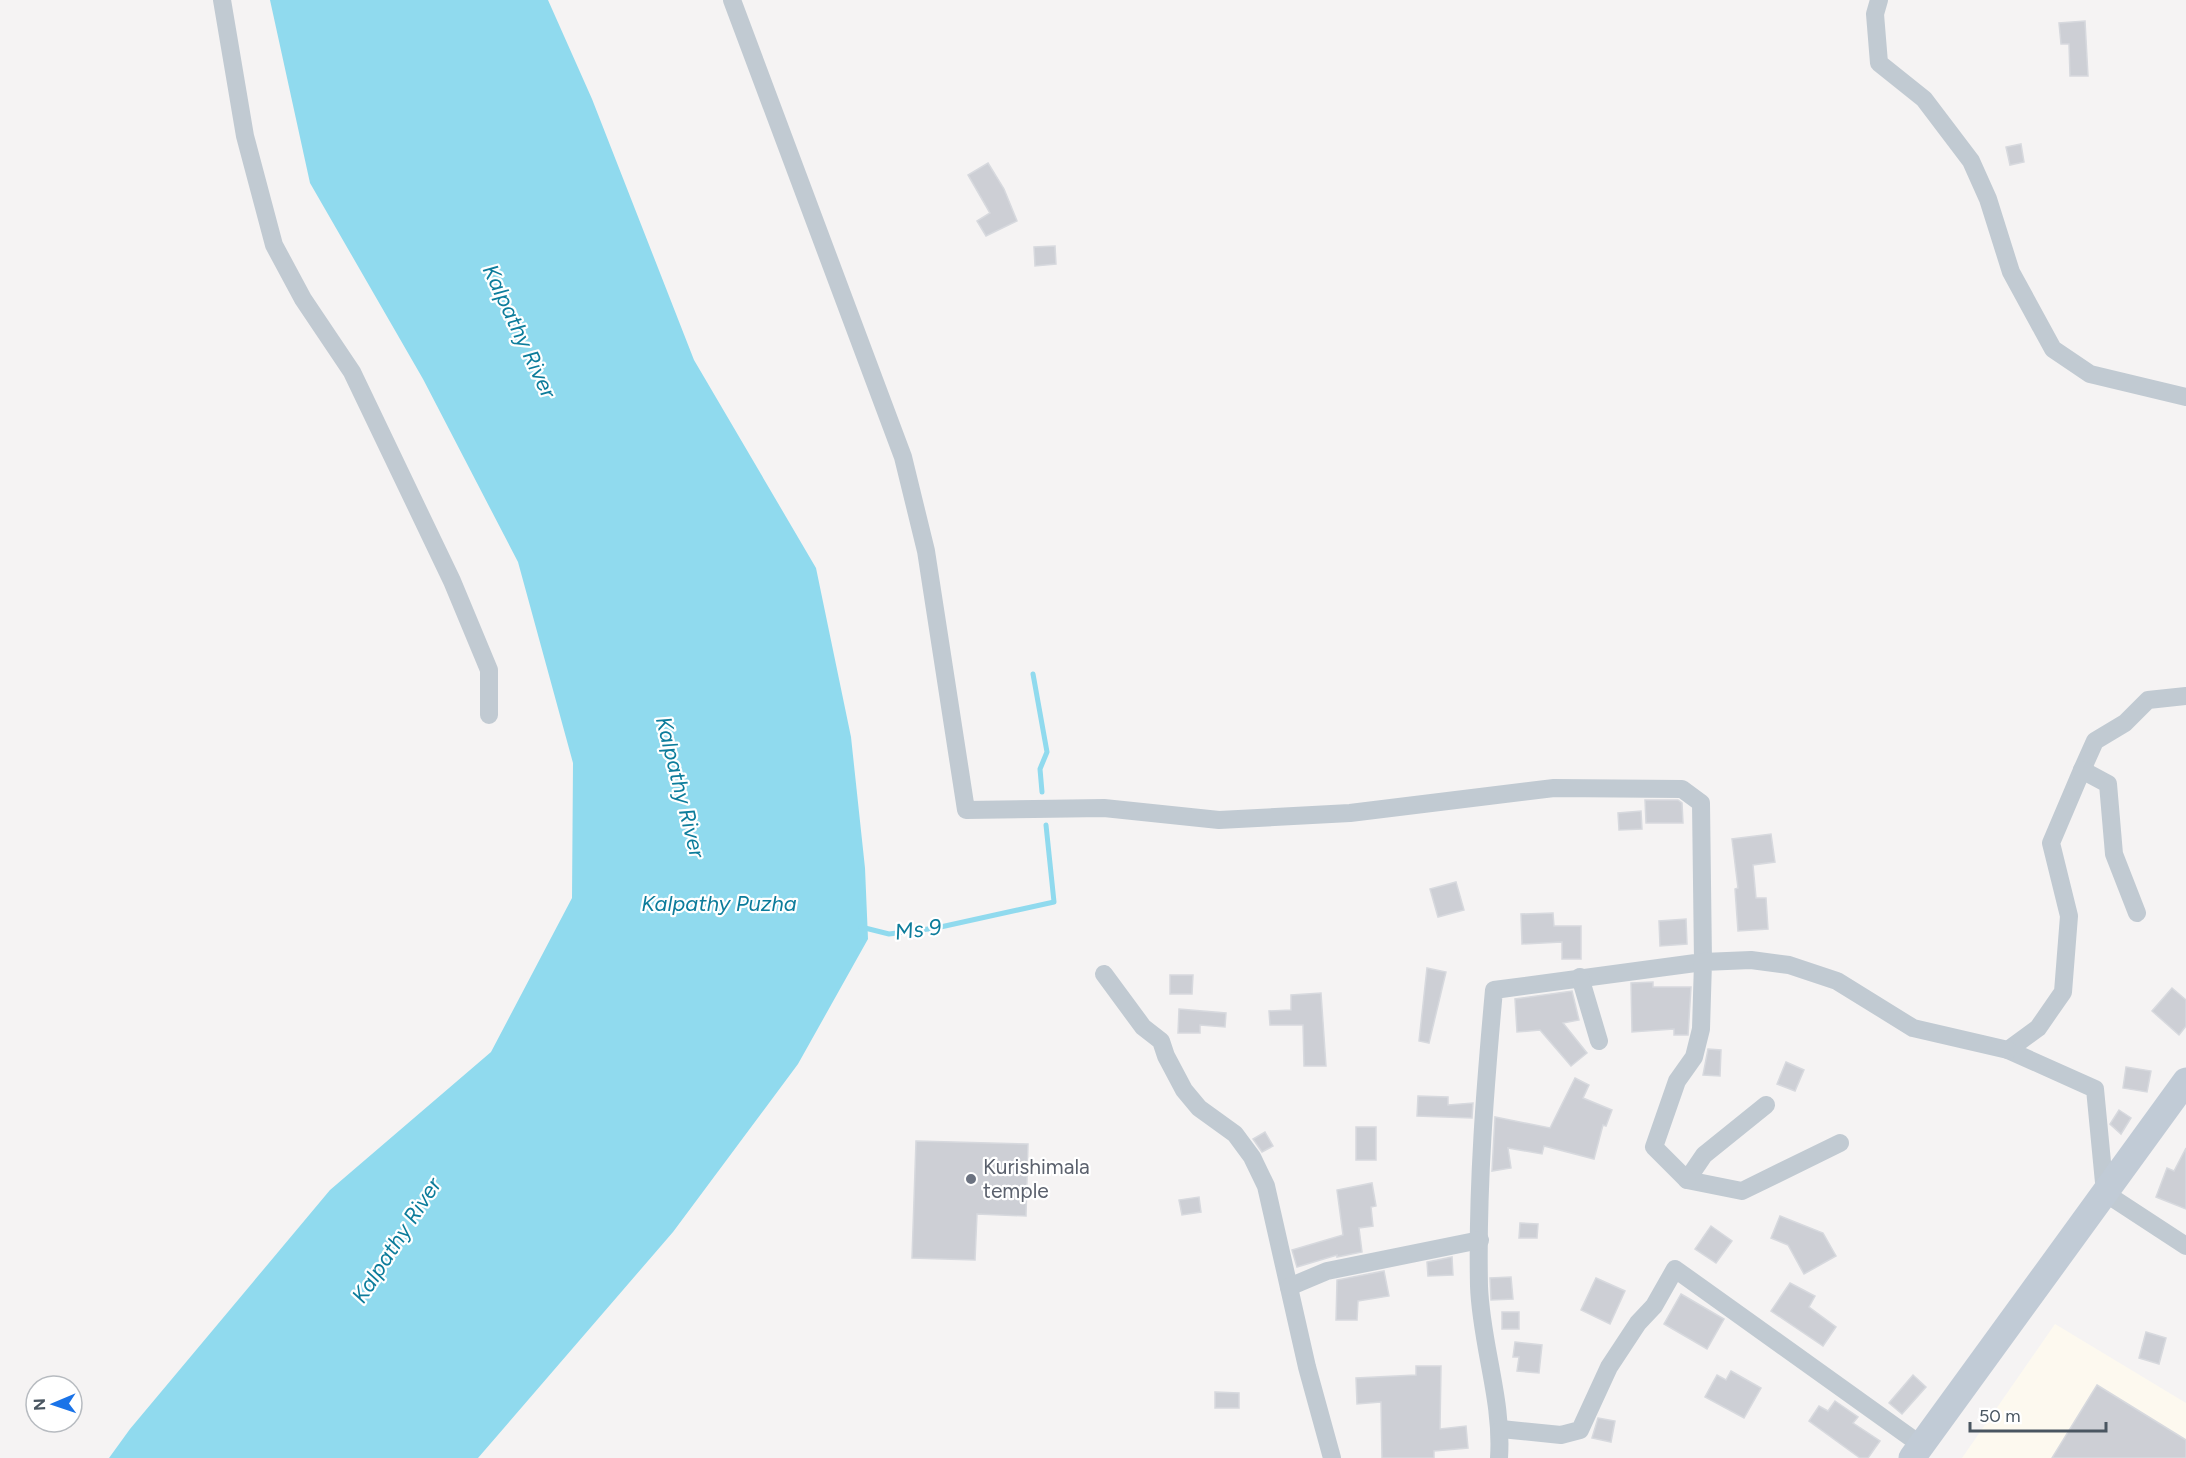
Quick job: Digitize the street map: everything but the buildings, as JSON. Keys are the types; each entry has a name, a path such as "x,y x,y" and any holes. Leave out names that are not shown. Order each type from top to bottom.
{"main road":[{"path":"1917,1452 2186,1081"}],"street":[{"path":"222,0 245,136 274,245 303,298 352,372 452,581 489,670 489,715"},
{"path":"732,0 903,457 926,551 966,810 1104,808 1219,820 1350,813 1554,788 1682,789 1701,803 1703,962 1701,1029 1694,1057 1677,1081 1654,1147 1686,1180 1742,1191 1840,1143"},
{"path":"1879,0 1875,15 1879,63 1924,99 1971,161 1988,199 2011,272 2052,349 2090,374 2186,397"},
{"path":"2008,1050 2038,1028 2063,992 2069,916 2051,843 2095,741 2125,723 2148,700 2186,696"},
{"path":"2082,770 2108,784 2114,854 2136,913"},
{"path":"1499,1458 1501,1429 1479,1289 1480,1134 1494,990 1581,976 1703,962 1751,960 1789,965 1837,981 1913,1028 2008,1050 2095,1089 2105,1193 2186,1246"},
{"path":"1104,974 1143,1027 1161,1041 1184,1090 1200,1108 1235,1134 1252,1157 1266,1186 1307,1367 1332,1458"},
{"path":"1581,976 1599,1041"},
{"path":"1686,1180 1704,1155 1766,1105"},
{"path":"1288,1287 1327,1271 1480,1240"},
{"path":"1501,1429 1561,1435 1580,1430 1609,1367 1638,1323 1654,1306 1675,1269 1917,1452"}],"shaded area":[{"path":"2055,1324 2186,1403 2186,1458 1962,1458"}],"water":[{"name":"Kalpathy Puzha","path":"270,0 548,0 592,99 694,360 816,568 851,737 865,868 868,939 798,1064 673,1232 478,1458 109,1458 130,1429 330,1190 491,1052 572,898 573,763 518,562 423,379 310,183"}],"waterway":[{"name":"Ms 9","path":"1033,674 1047,752 1040,769 1042,792"},
{"name":"Ms 9","path":"861,927 889,934 936,928 1054,902 1046,825"}],"place":[{"name":"Kurishimala temple","path":"971,1179"}],"water label":[{"name":"Kalpathy River","path":"520,331"},
{"name":"Kalpathy River","path":"681,787"},
{"name":"Kalpathy River","path":"396,1240"}]}
